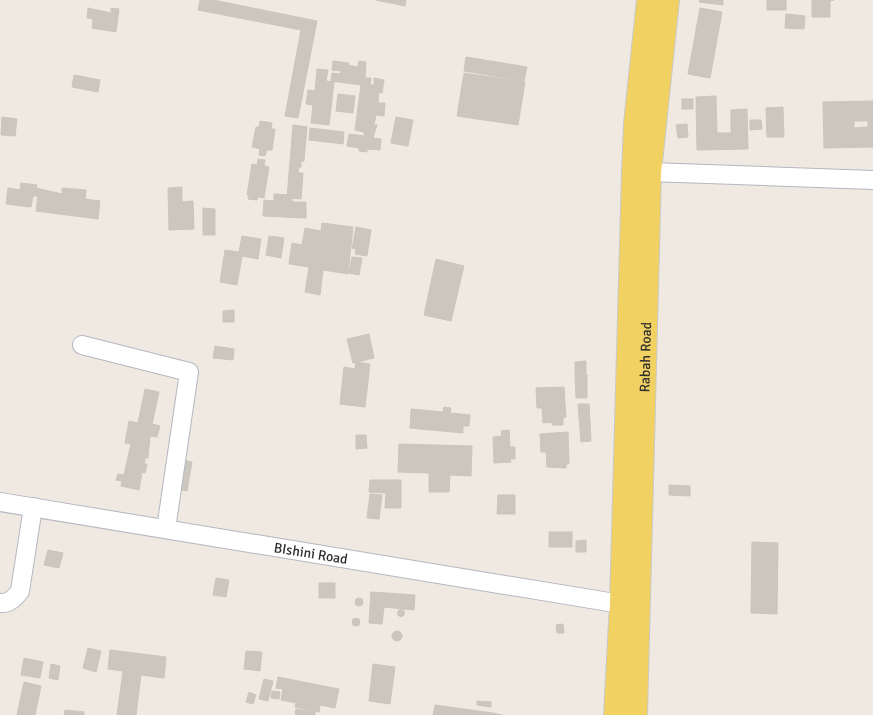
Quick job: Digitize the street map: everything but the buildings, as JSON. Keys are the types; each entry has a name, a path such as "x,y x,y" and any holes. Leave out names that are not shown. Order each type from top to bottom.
{"main road":[{"name":"Rabah Road","path":"615,715 621,604 635,124 648,0"},
{"name":"Rabah Road","path":"636,715 650,172 668,0"}],"street":[{"path":"650,172 873,180"},
{"path":"82,346 190,372 166,529"},
{"name":"BIshini Road","path":"0,502 621,604"},
{"path":"0,603 3,604 15,599 20,591 33,507"}]}
